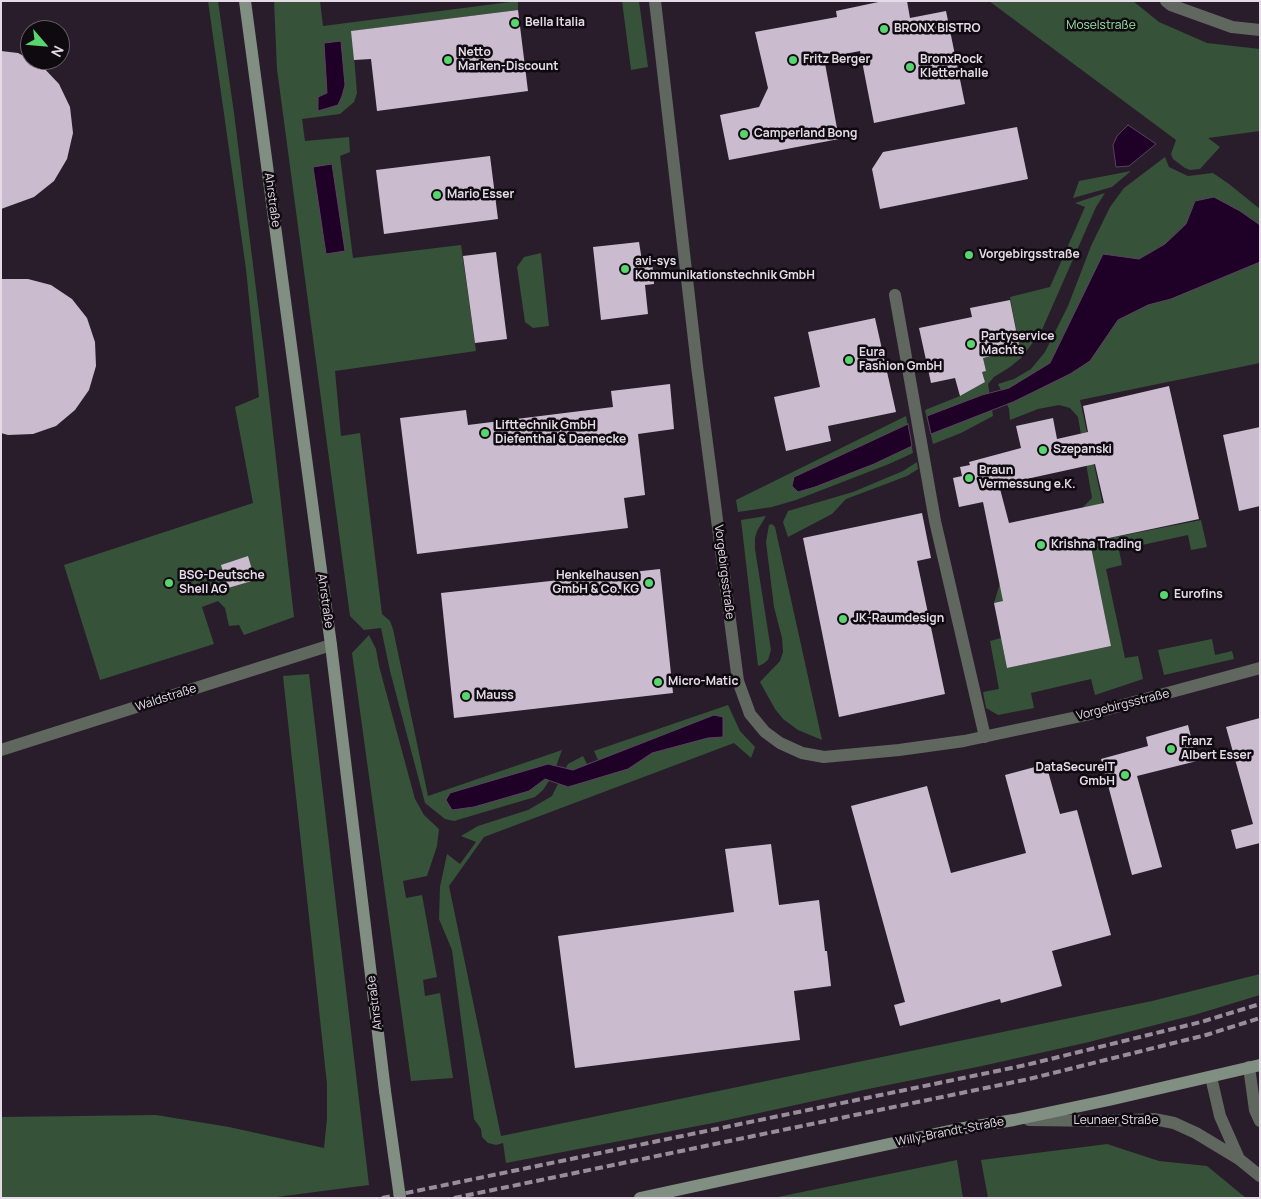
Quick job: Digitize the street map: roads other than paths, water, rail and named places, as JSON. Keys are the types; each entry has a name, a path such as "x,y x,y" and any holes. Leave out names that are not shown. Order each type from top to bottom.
{"main road":[{"name":"Ahrstraße","path":"246,2 331,646 385,1091 400,1198"},
{"name":"Willy-Brandt-Straße","path":"640,1198 958,1129 1014,1120 1254,1066"}],"street":[{"name":"Vorgebirgsstraße","path":"655,1 697,366 738,680 750,714 766,732 780,743 802,753 824,757 899,750 985,738 1086,715 1260,668"},
{"path":"1166,1 1171,5 1232,28 1260,30"},
{"path":"895,295 935,521 985,738"},
{"name":"Waldstraße","path":"1,750 331,646"},
{"path":"1254,1066 1255,1110 1260,1121"},
{"name":"Leunaer Straße","path":"1211,1077 1220,1116 1239,1159"},
{"name":"Leunaer Straße","path":"1014,1120 1105,1121 1154,1118 1174,1123 1189,1130 1239,1159 1260,1176"}],"railway":[{"path":"382,1198 1026,1065 1201,1022 1260,1004"},
{"path":"454,1198 1029,1079 1206,1035 1260,1018"}],"place":[{"name":"Bella Italia","path":"515,23"},
{"name":"BRONX BISTRO","path":"884,29"},
{"name":"Netto Marken-Discount","path":"448,60"},
{"name":"Fritz Berger","path":"793,60"},
{"name":"BronxRock Kletterhalle","path":"910,67"},
{"name":"Camperland Bong","path":"744,134"},
{"name":"Mario Esser","path":"437,195"},
{"name":"Vorgebirgsstraße","path":"969,255"},
{"name":"avi-sys Kommunikationstechnik GmbH","path":"625,269"},
{"name":"Partyservice Machts","path":"971,344"},
{"name":"Eura Fashion GmbH","path":"849,360"},
{"name":"Lifttechnik GmbH Diefenthal & Daenecke","path":"485,433"},
{"name":"Szepanski","path":"1043,450"},
{"name":"Braun Vermessung e.K.","path":"969,478"},
{"name":"Krishna Trading","path":"1041,545"},
{"name":"BSG-Deutsche Shell AG","path":"169,583"},
{"name":"Henkelhausen GmbH & Co. KG","path":"649,583"},
{"name":"Eurofins","path":"1164,595"},
{"name":"JK-Raumdesign","path":"843,619"},
{"name":"Micro-Matic","path":"658,682"},
{"name":"Mauss","path":"466,696"},
{"name":"Franz Albert Esser","path":"1171,749"},
{"name":"DataSecureIT GmbH","path":"1125,775"}],"park label":[{"name":"Moselstraße","path":"1101,26"}]}
